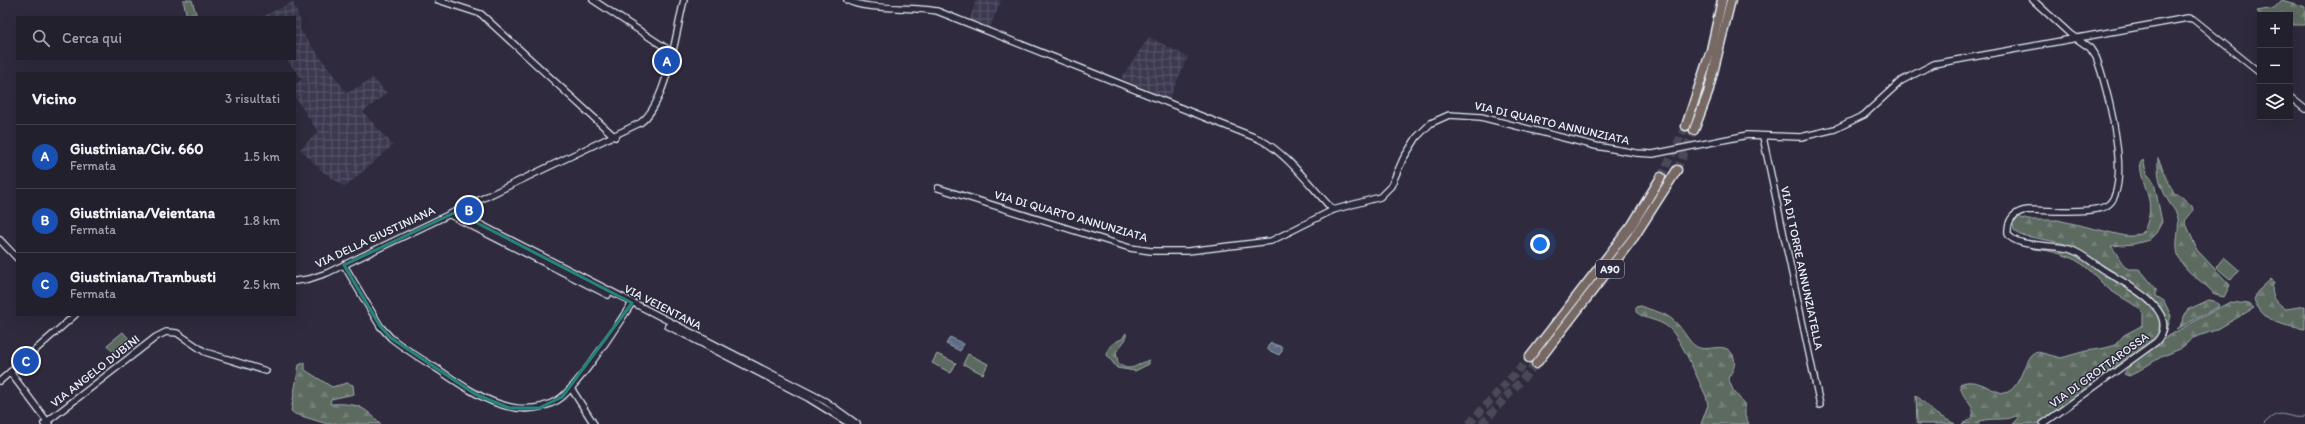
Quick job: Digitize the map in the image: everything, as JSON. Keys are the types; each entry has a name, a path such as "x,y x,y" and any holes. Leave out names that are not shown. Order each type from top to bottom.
{"highway":[{"path":"1686,126 1711,50 1722,0"},
{"path":"1694,130 1710,86 1731,0"},
{"name":"A90","path":"1536,364 1634,237 1677,170"},
{"name":"A90","path":"1529,358 1632,225 1661,177"}],"street":[{"path":"438,0 481,14 615,137"},
{"path":"593,0 672,52"},
{"name":"VIA DELLA GIUSTINIANA","path":"296,281 318,277 615,137 643,121 654,108 663,85 684,0"},
{"path":"847,0 868,5 913,7 937,11 1259,139 1271,147 1292,166 1333,210"},
{"name":"VIA DI GROTTAROSSA","path":"2033,0 2093,51 2099,63 2119,150 2116,193 2110,204 2097,209 2022,210 2017,212 2009,221 2008,234 2014,241 2021,243 2069,249 2082,255 2147,298 2160,313 2163,320 2164,329 2156,342 2043,424"},
{"name":"VIA DI QUARTO ANNUNZIATA","path":"938,188 1105,240 1151,251 1201,251 1272,240 1333,210 1377,198 1386,194 1394,182 1406,152 1416,137 1431,123 1449,115 1481,117 1542,134 1636,154 1653,154 1684,149 1748,135 1763,137 1818,134 1846,125 1870,111 1901,81 1934,64 2076,38 2104,31 2190,18 2257,71"},
{"path":"2293,99 2305,109"},
{"name":"VIA DI TORRE ANNUNZIATELLA","path":"1763,137 1820,405"},
{"name":"VIA VEIENTANA","path":"456,212 631,305 802,393 836,408 857,424"},
{"name":"VIA VEIENTANA","path":"450,215 631,305"},
{"path":"0,240 16,257"},
{"path":"344,265 375,319 387,335 480,397 504,408 531,409 553,403 571,388 631,305"},
{"path":"0,381 73,316"},
{"name":"VIA ANGELO DUBINI","path":"46,423 156,337 166,332 180,334 205,352 266,371"},
{"path":"10,372 46,423"},
{"path":"571,388 594,424"},
{"name":"VIA VEIENTANA","path":"802,393 850,424"}],"highlighted area":[{"path":"456,212 632,303 562,397 539,408 509,408 475,394 391,338 380,326 344,265"}],"shaded area":[{"path":"976,0 1001,0 990,28 969,21"},
{"path":"293,2 300,20 300,30 347,93 373,78 387,93 363,112 393,145 345,187 322,171 300,149 318,132 296,99 296,84 302,79 287,60 296,60 296,16 263,16"},
{"path":"1149,37 1188,57 1169,99 1121,78"}],"green space":[{"path":"183,0 192,0 197,16 187,16"},
{"path":"2282,0 2305,7 2305,25 2293,25 2293,12 2257,11 2274,8"},
{"path":"2158,158 2174,194 2182,197 2192,206 2193,211 2185,221 2197,250 2230,285 2224,297 2215,295 2187,270 2180,260 2177,249 2178,218 2162,188 2158,171"},
{"path":"2143,160 2147,174 2154,182 2162,222 2156,233 2149,240 2134,244 2111,246 2128,269 2139,269 2143,273 2156,289 2156,296 2164,301 2171,316 2165,337 2165,319 2152,299 2133,284 2077,249 2062,243 2020,235 2014,230 2013,224 2018,217 2028,220 2058,220 2125,236 2133,236 2144,231 2150,211 2148,196 2141,173 2140,163"},
{"path":"2031,247 2066,249 2080,255 2149,301 2159,314 2161,324 2159,335 2039,424 2013,424 2019,418 2016,416 2006,419 1985,420 1976,423 1980,424 1962,424 1973,415 1973,411 1961,391 1960,384 1974,382 1998,392 2008,392 2017,384 2027,361 2033,353 2038,352 2061,358 2086,351 2105,348 2115,345 2124,335 2143,325 2143,313 2139,309 2110,290 2082,264 2062,254 2033,249"},
{"path":"2224,257 2239,270 2231,280 2216,267"},
{"path":"2271,279 2274,282 2272,291 2274,298 2282,306 2286,309 2305,306 2305,329 2275,322 2263,314 2258,308 2254,300 2257,292"},
{"path":"2209,300 2214,301 2219,305 2218,307 2176,329 2180,326 2187,310"},
{"path":"2230,302 2249,304 2254,308 2216,330 2193,338 2180,349 2161,357 2135,373 2129,376 2124,374 2130,365 2141,355 2172,334"},
{"path":"1641,306 1663,314 1677,323 1691,342 1698,348 1703,349 1720,347 1729,350 1733,355 1734,364 1733,370 1728,378 1733,390 1745,405 1745,416 1749,424 1701,424 1708,405 1706,396 1689,360 1679,341 1669,328 1636,312 1636,307"},
{"path":"123,332 129,339 113,352 107,345"},
{"path":"1126,333 1126,339 1116,352 1118,363 1126,368 1130,368 1149,360 1149,364 1135,371 1117,368 1107,355 1108,349 1114,343 1122,339"},
{"path":"937,354 956,363 951,373 932,363"},
{"path":"968,354 988,364 983,374 963,364"},
{"path":"305,362 305,370 332,387 347,383 353,385 354,394 331,399 330,404 347,404 358,406 364,409 381,424 327,424 295,414 291,411 299,365"},
{"path":"1916,395 1936,414 1955,424 1917,424"}],"water":[{"path":"950,337 964,344 960,351 946,344"},
{"path":"1271,343 1282,347 1282,351 1279,355 1268,350 1268,346"}],"waterway":[{"path":"2264,424 2270,418 2279,414 2293,417 2305,417"}],"tunnel":[{"path":"1661,177 1686,126"},
{"path":"1677,170 1694,130"},
{"path":"1469,424 1529,358"},
{"path":"1482,424 1536,364"}],"place":[{"name":"Giustiniana/Civ. 660","path":"667,61"},
{"name":"Giustiniana/Veientana","path":"469,210"},
{"name":"Giustiniana/Trambusti","path":"26,361"}]}
